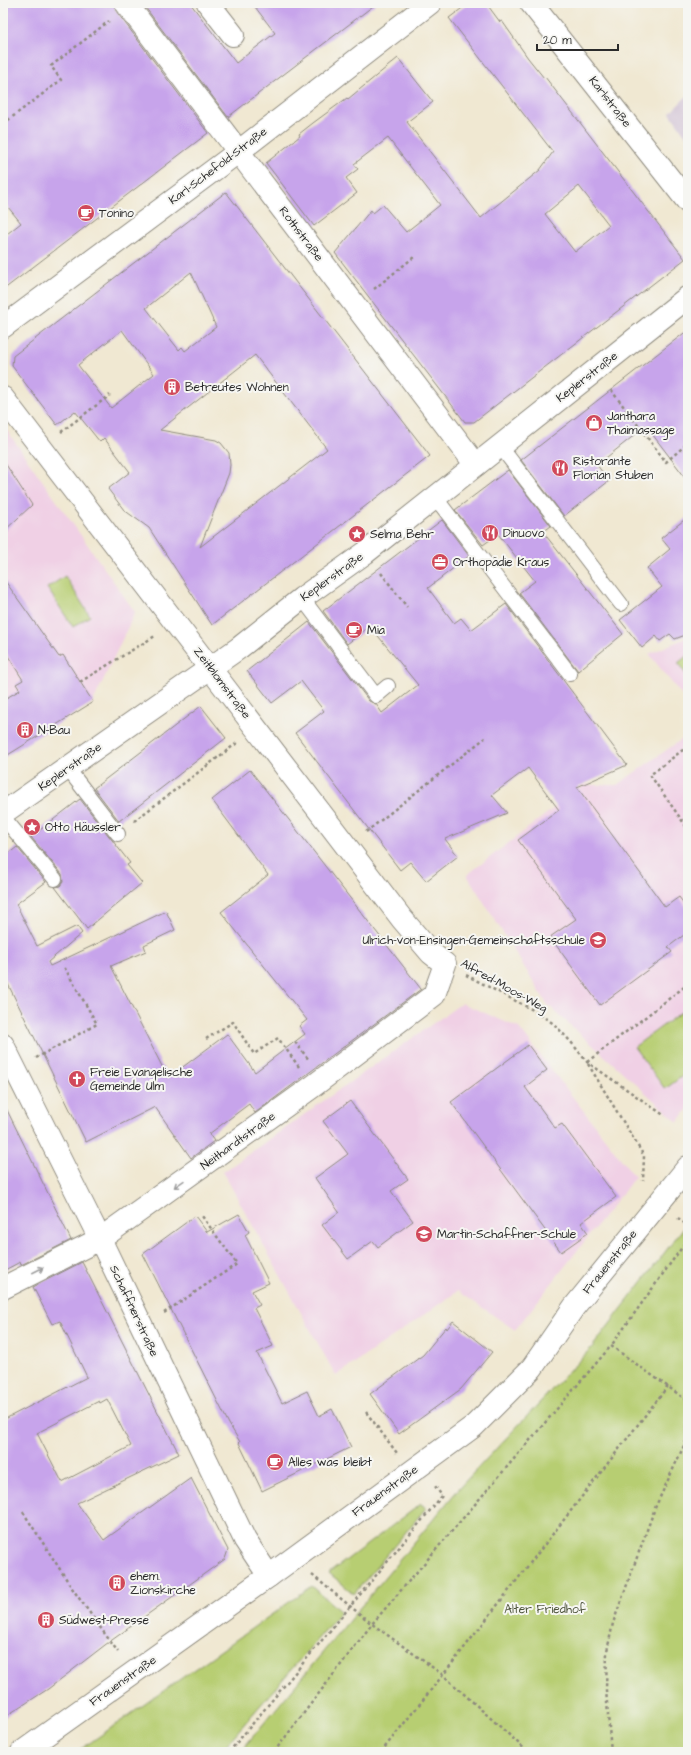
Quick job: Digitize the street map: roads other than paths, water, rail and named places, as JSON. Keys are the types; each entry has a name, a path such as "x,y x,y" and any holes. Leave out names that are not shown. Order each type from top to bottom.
{"street":[{"path":"208,3 233,35"},
{"name":"Karl-Schefold-Straße","path":"3,327 238,152 430,3"},
{"name":"Karlstraße","path":"532,3 688,202"},
{"name":"Rothstraße","path":"127,5 476,465"},
{"name":"Keplerstraße","path":"3,813 212,669 302,598 365,553 688,297"},
{"name":"Zeitblomstraße","path":"3,398 417,938 445,964"},
{"name":"Neithardtstraße","path":"3,1288 100,1239 312,1088 434,995 445,964"},
{"name":"Schaffnerstraße","path":"3,1045 100,1239 140,1325 245,1540 269,1576"},
{"name":"Frauenstraße","path":"22,1752 134,1674 474,1426 532,1368 574,1307 688,1167"}],"lane":[{"path":"500,446 621,604"},
{"path":"435,497 570,674"},
{"path":"302,598 376,696 388,686"},
{"path":"68,769 118,834"},
{"path":"3,817 55,879"}],"place":[{"name":"Tonino","path":"86,213"},
{"name":"Betreutes Wohnen","path":"172,387"},
{"name":"Janthara Thaimassage","path":"594,423"},
{"name":"Ristorante Florian Stuben","path":"560,468"},
{"name":"Dinuovo","path":"490,533"},
{"name":"Selma Behr","path":"357,534"},
{"name":"Orthopädie Kraus","path":"440,562"},
{"name":"Mia","path":"354,630"},
{"name":"N-Bau","path":"25,730"},
{"name":"Otto Häussler","path":"32,827"},
{"name":"Ulrich-von-Ensingen-Gemeinschaftsschule","path":"598,940"},
{"name":"Freie Evangelische Gemeinde Ulm","path":"77,1079"},
{"name":"Martin-Schaffner-Schule","path":"424,1234"},
{"name":"Alles was bleibt","path":"275,1462"},
{"name":"ehem. Zionskirche","path":"117,1583"},
{"name":"Südwest-Presse","path":"46,1620"}],"park label":[{"name":"Alter Friedhof","path":"545,1609"}]}
